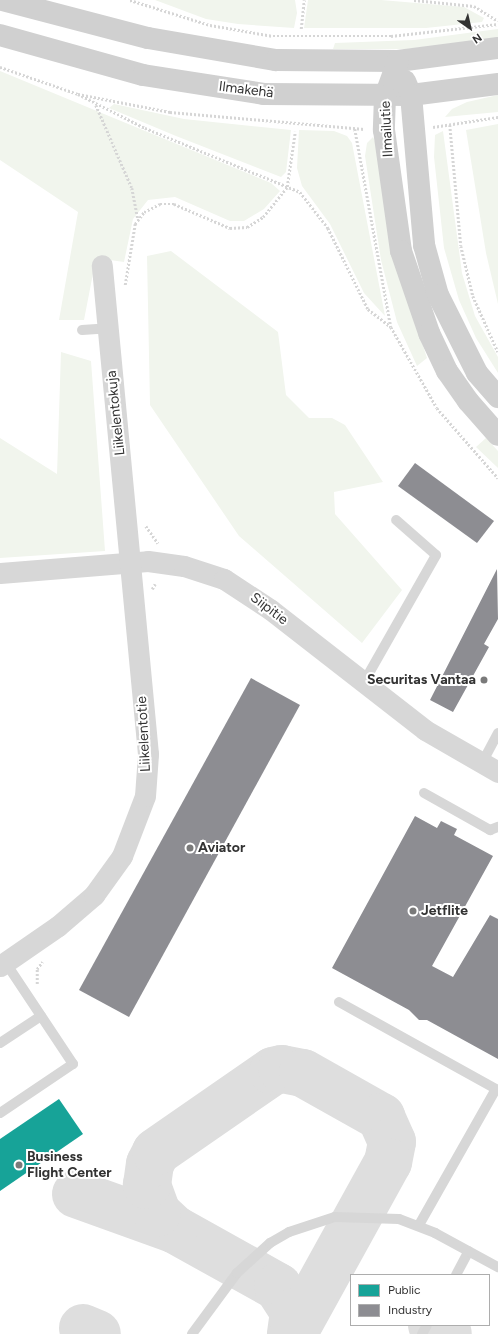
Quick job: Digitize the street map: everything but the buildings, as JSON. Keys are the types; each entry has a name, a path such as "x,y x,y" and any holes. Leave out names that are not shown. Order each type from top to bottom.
{"main road":[{"path":"2,0 148,38 276,60 398,61 498,48"},
{"name":"Ilmakehä","path":"0,35 143,75 264,94 411,95 498,84"},
{"name":"Ilmailutie","path":"398,61 411,95 424,245 438,295 477,373 498,398"},
{"name":"Ilmailutie","path":"398,61 385,96 384,130 401,251 414,292 447,371 468,401 498,435"}],"street":[{"name":"Liikelentokuja","path":"102,265 131,562"},
{"name":"Siipitie","path":"0,574 131,562 166,572 224,579 245,591 425,730 490,768"},
{"name":"Liikelentotie","path":"3,964 94,895 122,856 140,814 148,754 131,562"}],"lane":[{"path":"82,330 108,328"},
{"path":"364,682 436,555 396,520"},
{"path":"490,768 498,733"},
{"path":"424,793 490,830 498,827"},
{"path":"0,1113 73,1064 41,1016 3,964"},
{"path":"339,1002 497,1089 419,1225"},
{"path":"0,1043 41,1016"},
{"path":"192,1334 237,1273 270,1243 289,1232 335,1217 358,1215 399,1219 419,1225 498,1267"},
{"path":"457,1274 469,1251"}],"path":[{"path":"130,0 210,25 273,36 391,36 498,22"},
{"path":"300,29 304,0"},
{"path":"414,0 474,6 498,22"},
{"path":"78,94 95,104 300,192 328,228 368,309 391,327"},
{"path":"95,104 132,188 138,220 124,288"},
{"path":"450,125 461,246 474,296 498,352"},
{"path":"355,129 391,327 437,408 498,478"},
{"path":"138,220 144,212 160,204 174,204 230,228 247,227 263,217 287,187 295,132"},
{"path":"132,585 166,572 165,550 144,521"}],"shaded area":[{"path":"155,0 295,0 297,13 294,28 238,24 206,19"},
{"path":"308,0 381,0 464,7 484,18 482,22 426,28 304,28"},
{"path":"498,29 498,38 487,40 406,49 333,49 335,43 414,40"},
{"path":"0,71 271,183 280,191 264,209 244,221 230,221 175,197 148,200 133,219 124,262 96,258 84,320 59,320 78,212 0,160"},
{"path":"498,95 498,112 445,117 452,109 467,102"},
{"path":"114,104 184,119 291,130 286,172 281,177 176,136 109,108"},
{"path":"498,124 498,304 486,253 466,130"},
{"path":"299,130 334,131 347,136 352,143 385,316 364,293 330,224 302,186 297,168"},
{"path":"443,131 462,273 475,316 498,357 498,373 476,338 459,300 444,248 434,157 435,135"},
{"path":"373,137 379,151 392,251 427,358 417,366 397,322 381,260 365,156 367,143"},
{"path":"171,251 278,332 286,395 309,418 332,418 345,425 383,482 334,492 335,514 402,590 362,643 239,536 150,405 147,256"},
{"path":"61,352 91,361 105,551 0,558 0,438 57,474"},
{"path":"486,438 498,451 498,468 476,447"}],"taxiway":[{"path":"174,1229 157,1213 147,1185 150,1164 156,1152 273,1071 282,1069 303,1073 381,1117 392,1142 388,1162 293,1334"},
{"path":"76,1194 174,1229 278,1287 294,1312 291,1334"},
{"path":"434,1326 448,1334"},
{"path":"83,1328 97,1334"}],"place":[{"name":"Securitas Vantaa","path":"484,680"},
{"name":"Aviator","path":"190,848"},
{"name":"Jetflite","path":"413,911"},
{"name":"Business Flight Center","path":"19,1165"}]}
